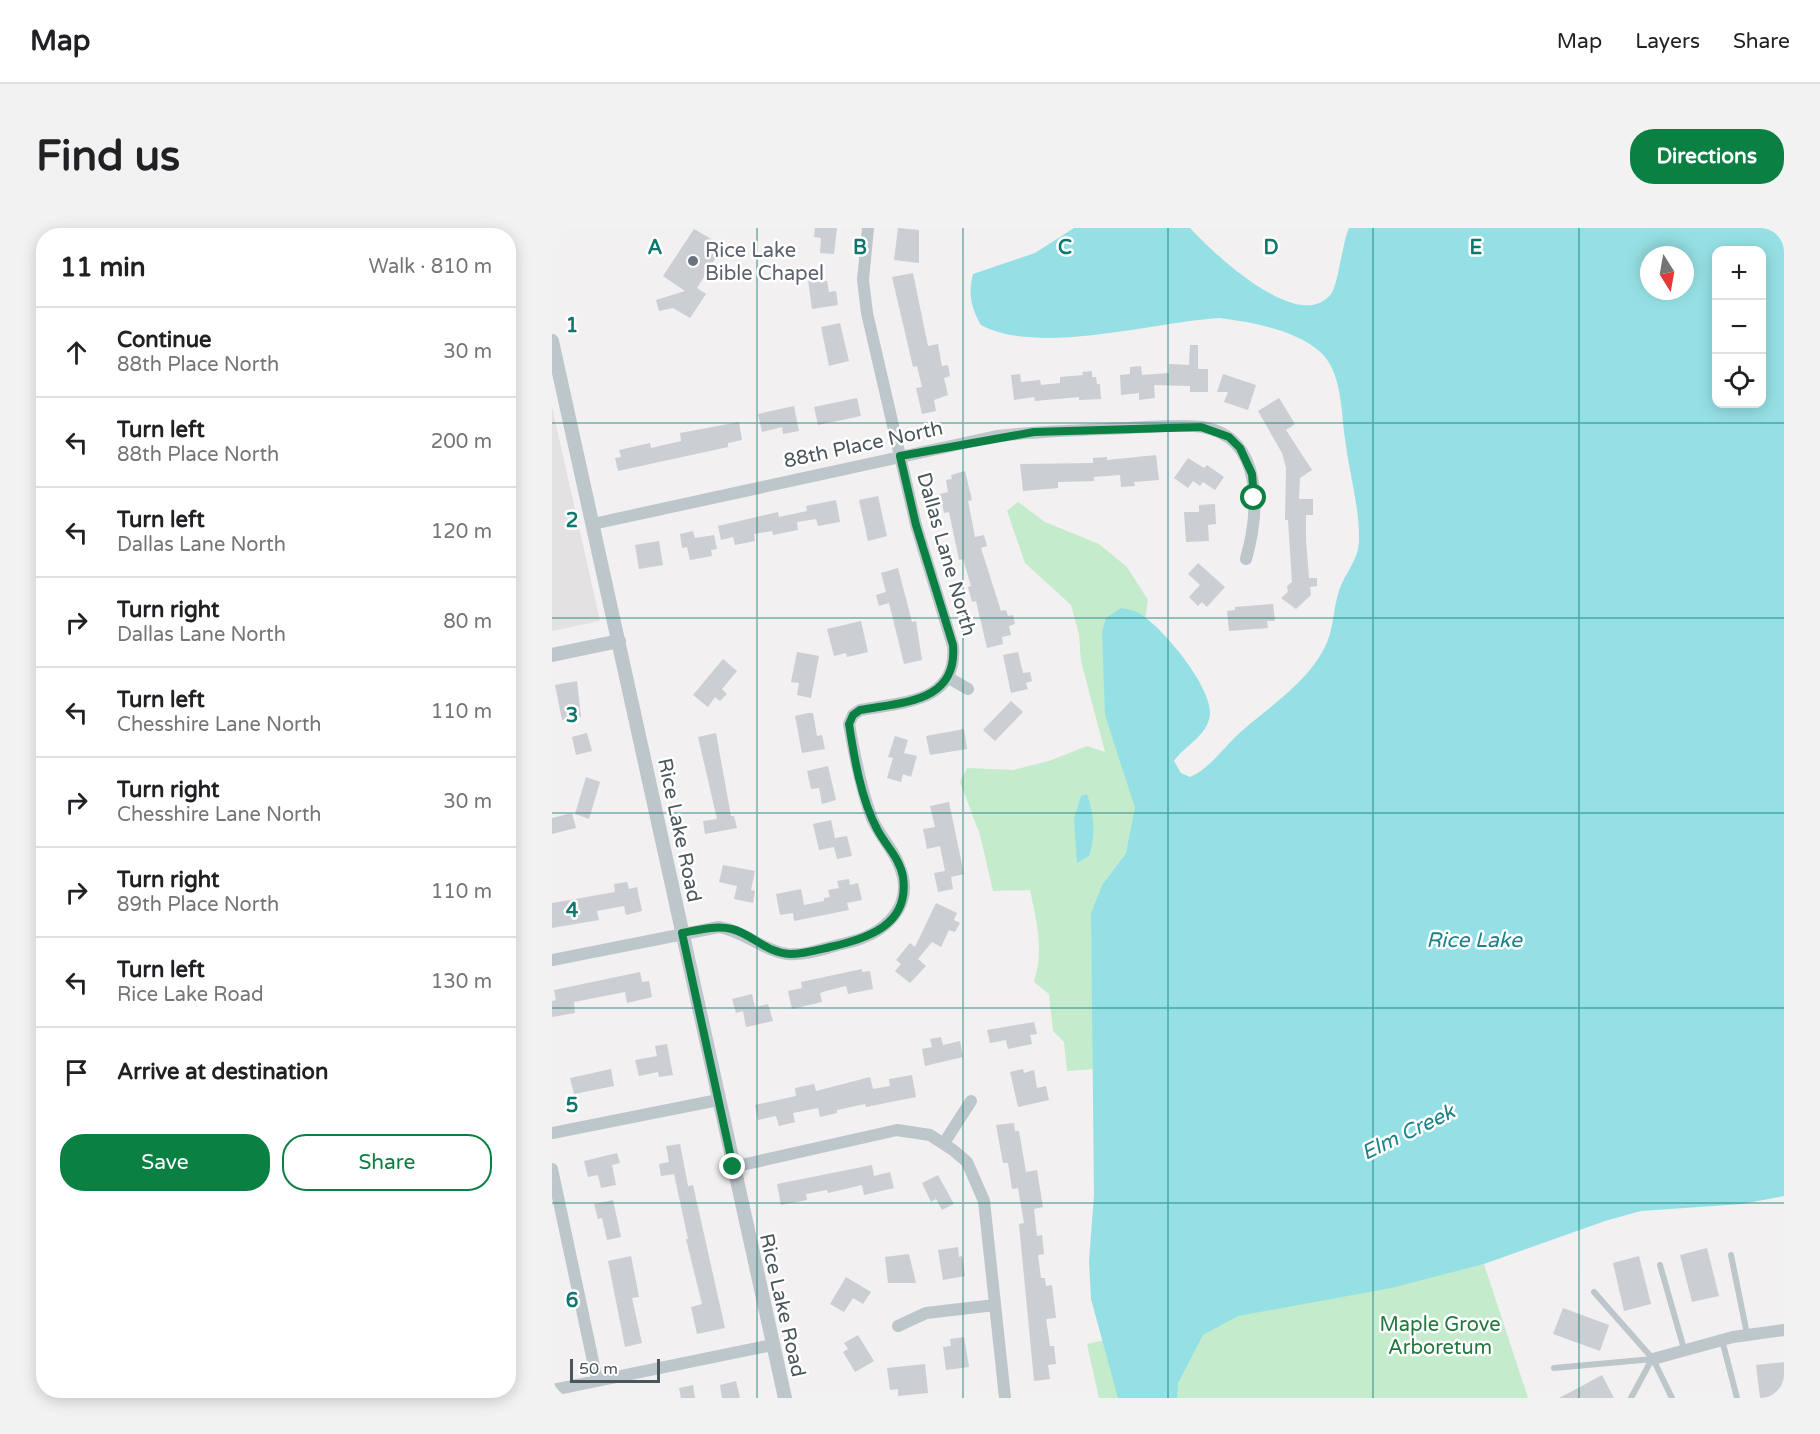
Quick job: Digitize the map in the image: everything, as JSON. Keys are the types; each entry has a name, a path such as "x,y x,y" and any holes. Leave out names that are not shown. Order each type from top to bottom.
{"street":[{"name":"Dallas Lane North","path":"868,228 863,262 864,295 916,525 953,645 954,659 949,678"},
{"name":"Rice Lake Road","path":"552,341 771,1345 785,1398"},
{"name":"88th Place North","path":"593,524 900,456 1034,432 1185,426 1216,431 1229,437 1240,448 1252,474 1254,530 1246,559"},
{"path":"552,654 619,641"},
{"path":"552,960 719,927 734,929 773,951 790,954 865,939 887,925 901,902 903,877 899,865 870,814 849,724 853,715 860,710 924,697 949,678 968,689"},
{"path":"552,1133 718,1100"},
{"path":"944,1143 971,1101"},
{"path":"733,1167 897,1131 914,1131 944,1143 967,1162 984,1202 1005,1398"},
{"path":"552,1169 597,1380"},
{"path":"898,1326 926,1313 995,1305"},
{"path":"1653,1359 1747,1334 1784,1330"},
{"path":"552,1390 574,1392 597,1380 771,1345"}],"lane":[{"path":"1731,1255 1747,1334"},
{"path":"1660,1265 1684,1349"},
{"path":"1594,1292 1653,1359 1672,1398"},
{"path":"1722,1340 1737,1398"},
{"path":"1554,1368 1653,1359"},
{"path":"1631,1398 1653,1359"}],"shaded area":[{"path":"552,407 600,621 552,631"}],"green space":[{"path":"1018,502 1045,522 1099,544 1127,567 1148,600 1145,620 1135,612 1128,781 1135,808 1133,831 1126,853 1102,885 1091,913 1094,1069 1067,1071 1064,1042 1053,1031 1049,994 1034,982 1039,948 1030,890 993,891 980,835 960,782 967,768 1013,770 1049,761 1087,746 1105,752 1081,661 1079,634 1071,605 1025,563 1007,511"},
{"name":"Maple Grove Arboretum","path":"1484,1264 1528,1398 1099,1398 1087,1344 1328,1291"}],"water":[{"name":"Rice Lake","path":"1074,228 1190,228 1217,255 1257,286 1278,298 1299,304 1317,304 1333,290 1349,228 1784,228 1784,1196 1742,1204 1641,1211 1605,1221 1484,1264 1391,1288 1238,1316 1203,1335 1178,1383 1177,1398 1118,1398 1091,1299 1089,1261 1094,1195 1091,913 1102,885 1126,853 1135,808 1105,715 1102,632 1106,618 1121,608 1135,611 1145,617 1170,641 1193,672 1208,702 1210,714 1201,734 1174,761 1181,773 1190,777 1211,763 1236,736 1304,677 1323,651 1329,637 1340,588 1358,548 1359,529 1356,503 1336,379 1326,358 1308,343 1284,332 1257,324 1219,318 1097,335 1033,338 1005,334 981,325 971,300 973,274 1035,253"},
{"path":"1087,794 1093,817 1093,840 1089,856 1077,863 1074,819 1081,796"}],"building":[{"path":"815,228 837,228 834,254 820,253 821,238 814,237"},
{"path":"898,228 919,230 919,263 894,260"},
{"name":"Rice Lake Bible Chapel","path":"694,229 723,246 697,288 706,294 690,318 673,308 659,311 656,300 685,291 663,276"},
{"path":"913,273 928,346 938,344 942,366 948,365 950,376 944,378 948,395 934,400 936,411 922,414 916,388 922,387 917,366 913,367 892,277"},
{"path":"820,279 820,282 827,281 829,292 836,291 838,305 812,309 808,280"},
{"path":"840,323 849,361 829,366 821,327"},
{"path":"1190,345 1198,345 1198,369 1208,369 1208,392 1190,392 1190,386 1154,385 1155,398 1139,400 1139,393 1121,395 1120,375 1130,374 1130,367 1141,366 1142,375 1169,373 1169,364 1189,365"},
{"path":"1092,371 1092,377 1096,377 1097,384 1100,384 1101,399 1079,400 1079,397 1035,401 1034,397 1014,400 1011,375 1020,374 1021,382 1040,380 1041,385 1060,383 1060,377 1083,375 1082,372"},
{"path":"1223,374 1256,385 1248,410 1224,402 1228,392 1217,392"},
{"path":"857,398 861,416 818,425 814,407"},
{"path":"1279,398 1295,424 1286,430 1312,470 1300,478 1299,499 1313,499 1313,515 1306,515 1306,540 1309,578 1317,578 1317,586 1310,587 1311,595 1296,609 1281,598 1288,592 1287,586 1292,582 1288,520 1285,520 1286,468 1282,453 1258,411"},
{"path":"794,406 799,431 783,434 782,427 762,432 758,414"},
{"path":"739,422 742,440 728,443 728,447 618,471 615,458 621,457 619,450 650,443 651,448 681,441 680,433"},
{"path":"1156,455 1159,480 1134,482 1135,486 1121,487 1120,475 1094,477 1094,481 1058,482 1058,488 1023,491 1020,464 1093,463 1093,458 1107,457 1107,460"},
{"path":"1188,458 1204,468 1207,465 1224,477 1215,490 1203,482 1200,486 1193,481 1188,488 1174,478"},
{"path":"965,471 972,500 968,501 975,537 984,535 987,546 981,548 1001,611 1006,610 1008,616 1013,615 1015,624 1009,626 1011,635 1002,637 1003,644 987,648 976,601 972,602 968,587 971,586 963,559 959,560 949,512 944,513 940,494 948,492 946,480 952,479 951,475"},
{"path":"878,496 887,536 868,541 859,500"},
{"path":"836,500 840,522 818,526 816,519 797,522 798,530 773,535 772,531 754,534 755,541 735,545 733,537 721,540 718,526 778,512 779,517 807,511 806,506"},
{"path":"1215,504 1216,524 1208,525 1209,541 1186,542 1184,512 1199,512 1199,505"},
{"path":"693,531 695,538 714,535 717,549 711,550 712,556 690,560 687,547 682,548 680,534"},
{"path":"659,541 663,565 639,569 635,545"},
{"path":"1198,563 1225,587 1207,607 1202,602 1198,606 1189,597 1200,585 1188,574"},
{"path":"898,568 912,622 916,621 922,660 904,664 889,603 879,606 876,595 886,592 881,573"},
{"path":"1273,604 1275,621 1267,621 1268,628 1229,631 1227,611 1235,610 1235,607"},
{"path":"861,621 868,652 847,657 846,653 834,656 827,629"},
{"path":"797,652 819,656 811,698 797,695 799,683 791,682"},
{"path":"1018,652 1023,673 1030,672 1032,681 1026,683 1028,689 1011,693 1003,655"},
{"path":"723,659 737,671 722,689 727,694 720,701 715,697 708,707 693,695"},
{"path":"577,681 581,717 562,720 555,685"},
{"path":"1011,701 1023,712 995,741 983,730"},
{"path":"813,713 817,736 822,735 825,749 802,753 795,716"},
{"path":"964,729 967,749 930,755 926,736"},
{"path":"587,733 592,751 576,755 572,737"},
{"path":"716,733 731,816 734,816 737,828 705,834 703,821 717,819 698,737"},
{"path":"895,736 908,740 904,753 917,756 911,777 903,774 901,782 887,778 893,758 888,757"},
{"path":"828,766 836,800 822,804 819,788 811,789 807,771"},
{"path":"586,777 600,782 589,819 575,814"},
{"path":"949,802 964,874 951,877 953,889 938,892 934,873 945,871 940,846 927,849 923,829 935,827 930,806"},
{"path":"572,813 576,828 552,834 552,818"},
{"path":"831,820 835,838 847,836 852,856 837,859 834,847 819,850 813,824"},
{"path":"723,865 755,871 751,890 755,891 753,903 734,899 737,886 719,882"},
{"path":"849,879 850,885 858,883 862,900 847,903 849,910 794,921 793,913 780,915 776,894 801,889 804,905 824,901 824,898 830,897 828,890 839,888 837,881"},
{"path":"627,882 629,889 637,887 642,911 626,915 624,906 597,911 599,920 552,928 552,903 615,892 614,884"},
{"path":"936,903 957,913 954,920 960,923 955,932 949,930 941,947 932,942 918,959 926,966 910,983 895,971 901,964 896,960 910,943 915,947"},
{"path":"862,969 862,972 870,971 873,989 848,994 846,986 820,993 822,1002 792,1009 788,991 802,988 801,982"},
{"path":"640,972 642,982 649,981 652,997 627,1003 625,992 574,1002 575,1013 552,1017 552,1001 556,1000 554,990"},
{"path":"752,994 755,1007 768,1004 773,1021 746,1027 743,1011 736,1013 732,999"},
{"path":"1034,1022 1037,1034 1030,1035 1032,1044 1008,1049 1006,1040 990,1043 987,1030"},
{"path":"941,1037 943,1045 960,1041 963,1057 925,1066 922,1049 932,1047 930,1039"},
{"path":"667,1044 673,1075 659,1077 658,1072 639,1076 635,1060 657,1056 655,1046"},
{"path":"611,1069 614,1086 574,1094 570,1078"},
{"path":"1023,1069 1024,1073 1034,1070 1037,1088 1046,1086 1049,1100 1018,1107 1010,1072"},
{"path":"912,1075 916,1097 866,1107 865,1104 837,1110 837,1113 820,1117 818,1108 793,1113 795,1122 779,1126 776,1116 758,1120 755,1105 796,1096 795,1088 814,1084 816,1091 870,1077 873,1089 890,1086 889,1079"},
{"path":"1014,1123 1015,1131 1019,1131 1026,1172 1037,1170 1043,1207 1034,1209 1037,1236 1042,1235 1044,1254 1038,1255 1041,1278 1045,1278 1046,1286 1052,1285 1056,1318 1046,1319 1050,1346 1054,1346 1056,1364 1048,1365 1050,1379 1034,1381 1019,1224 1024,1223 1018,1188 1012,1189 1008,1163 1003,1163 996,1125"},
{"path":"680,1144 688,1186 693,1185 725,1328 697,1334 691,1307 702,1304 686,1239 688,1239 674,1174 661,1176 659,1164 669,1162 666,1146"},
{"path":"617,1153 620,1163 612,1165 616,1185 601,1188 598,1175 588,1177 584,1161"},
{"path":"872,1165 874,1176 890,1172 894,1188 864,1195 862,1185 828,1193 827,1190 806,1194 807,1200 781,1205 777,1184"},
{"path":"938,1175 954,1204 942,1210 936,1199 931,1202 922,1183"},
{"path":"613,1200 621,1237 607,1240 602,1218 598,1219 594,1204"},
{"path":"958,1247 965,1276 943,1280 938,1250"},
{"path":"1707,1248 1719,1296 1692,1302 1680,1255"},
{"path":"909,1254 916,1283 888,1283 885,1257"},
{"path":"631,1256 639,1297 632,1298 642,1343 625,1347 608,1261"},
{"path":"1639,1256 1651,1304 1624,1311 1613,1263"},
{"path":"846,1277 871,1292 863,1304 853,1298 844,1312 830,1304"},
{"path":"1563,1308 1609,1325 1600,1351 1553,1334"},
{"path":"858,1335 874,1361 855,1372 843,1352 848,1349 844,1343"},
{"path":"964,1337 969,1367 946,1370 943,1347 951,1346 950,1339"},
{"path":"1784,1362 1784,1398 1760,1398 1756,1365"},
{"path":"925,1364 928,1393 898,1396 898,1389 890,1390 887,1368"},
{"path":"1602,1375 1614,1398 1559,1398 1580,1387"},
{"path":"736,1381 740,1398 722,1398 720,1385"},
{"path":"693,1385 695,1398 681,1398 679,1388"}],"place":[{"name":"Rice Lake Bible Chapel","path":"693,261"}],"route":[{"path":"733,1167 682,933 719,927 734,929 773,951 790,954 865,939 887,925 896,913 901,902 903,877 892,850 877,831 870,814 849,724 853,715 860,710 916,700 931,694 949,678 954,659 953,645 916,525 900,456 997,436 1034,432 1201,427 1229,437 1240,448 1248,460 1252,474 1254,498"}],"water label":[{"name":"Elm Creek","path":"1408,1132"}]}
